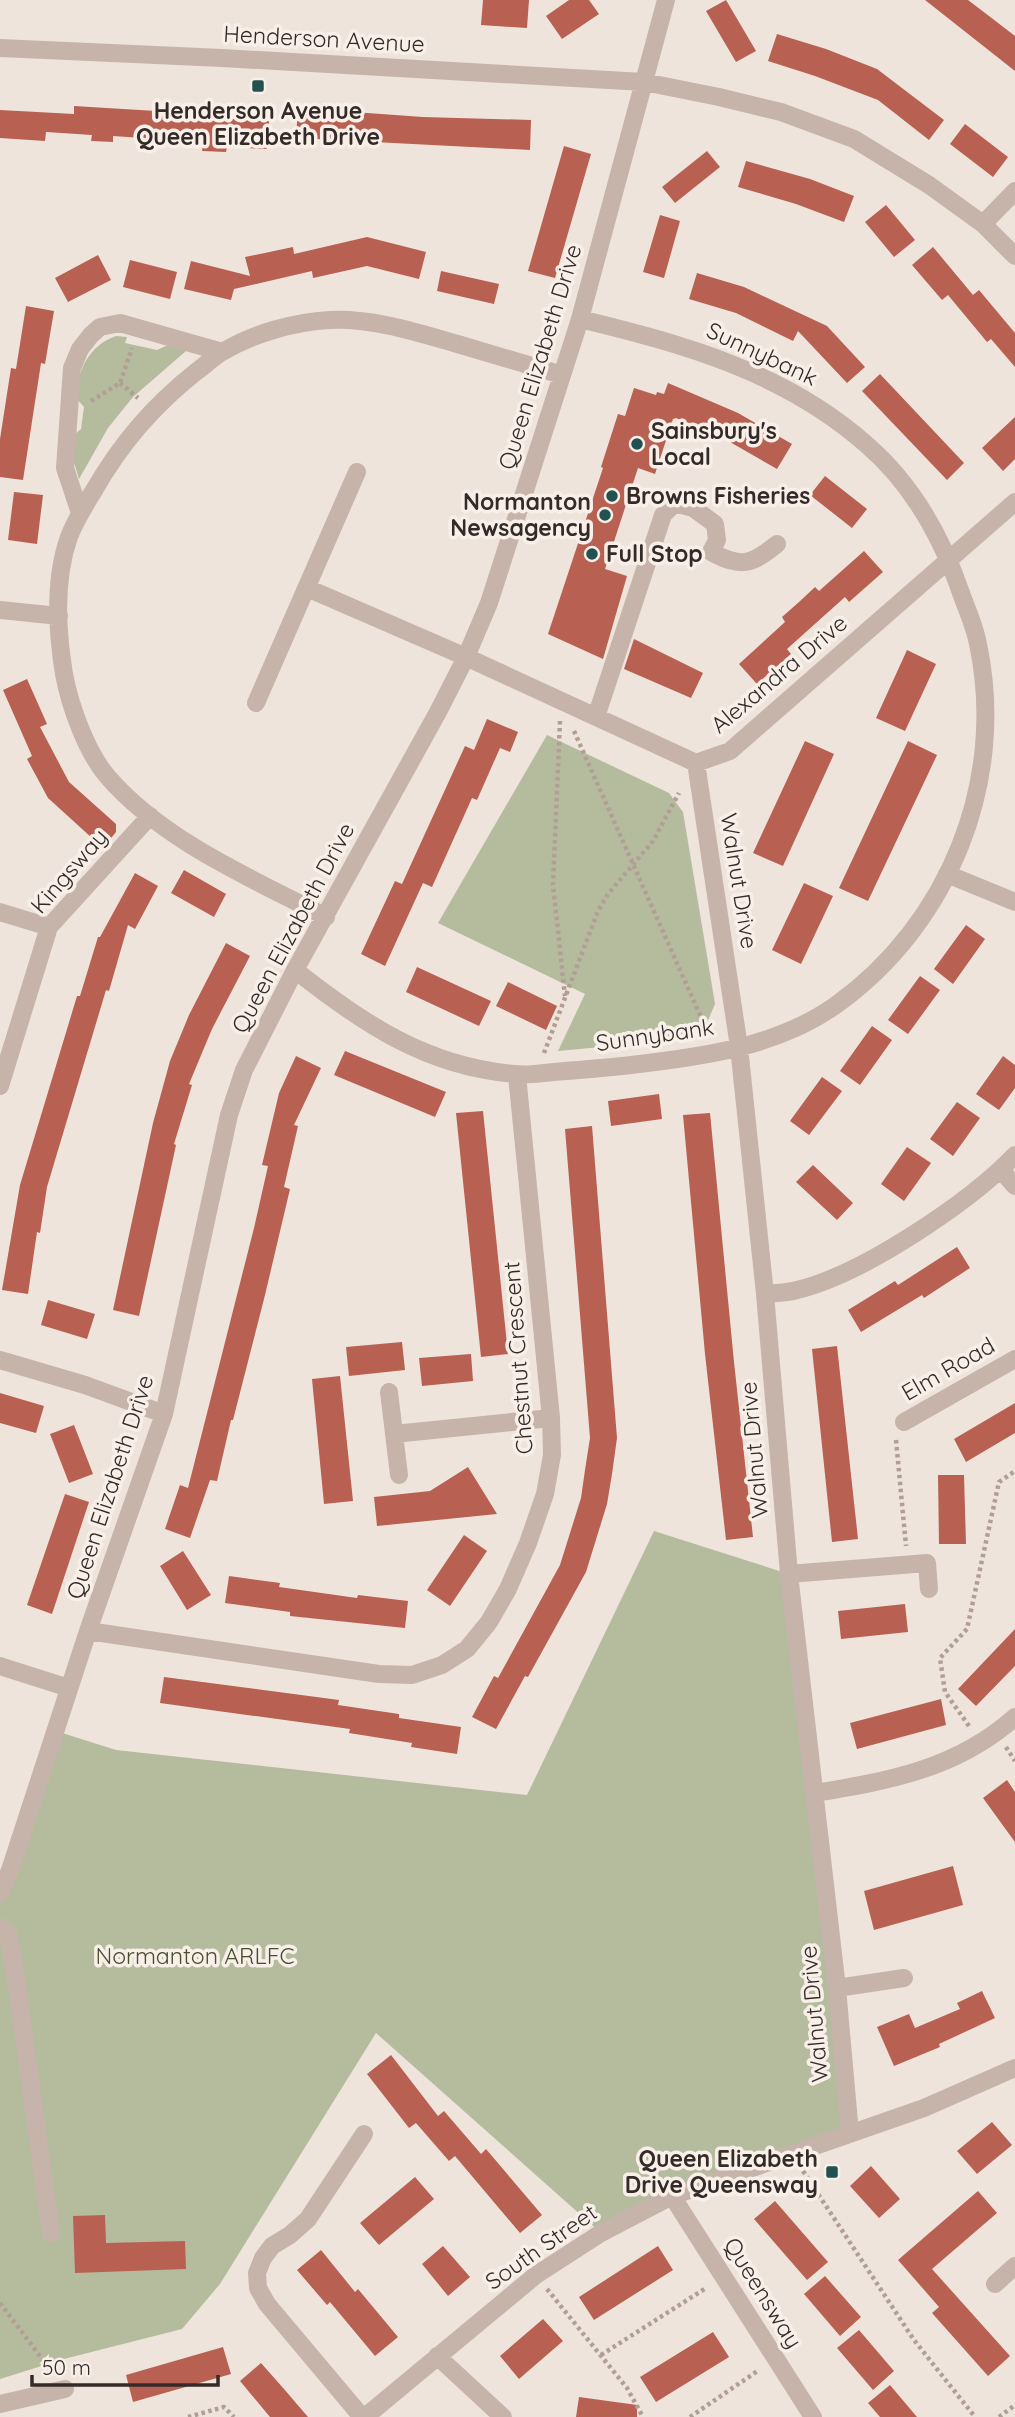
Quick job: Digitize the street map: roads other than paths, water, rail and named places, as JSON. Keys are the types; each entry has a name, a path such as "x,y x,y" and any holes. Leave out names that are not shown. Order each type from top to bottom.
{"street":[{"name":"Queen Elizabeth Drive","path":"0,1894 164,1414 229,1115 244,1070 295,970 466,657 489,603 580,319 666,0"},
{"name":"Henderson Avenue","path":"0,48 644,82 781,111 854,139 929,185 983,224 1015,256"},
{"path":"983,224 1015,191"},
{"name":"Sunnybank","path":"295,970 370,1026 402,1044 437,1058 517,1075 703,1057 787,1031 833,1007 872,976 926,914 966,834 980,788 986,739 978,643 949,559 912,493 868,446 813,404 756,373 665,340 580,319"},
{"path":"326,917 196,847 150,816 106,775 80,729 67,690 60,647 61,571 69,538 80,513 110,463 140,423 174,390 222,352 253,338 285,328 330,320 368,322 421,333 562,375"},
{"path":"80,513 65,468 72,368 80,349 91,335 110,323 139,328 222,352"},
{"path":"256,703 357,472"},
{"name":"Alexandra Drive","path":"696,763 730,751 1015,502"},
{"path":"596,717 663,515 675,503 693,508 715,524 717,540 711,552 729,561 745,564 760,558 777,544"},
{"path":"307,588 466,657 696,763"},
{"path":"0,610 59,616"},
{"name":"Walnut Drive","path":"696,763 739,1047 765,1294 789,1574 838,1988 850,2133"},
{"name":"Kingsway","path":"0,1086 49,927 150,816"},
{"path":"947,874 1015,902"},
{"path":"0,912 49,927"},
{"name":"Chestnut Crescent","path":"88,1631 379,1674 412,1675 442,1665 467,1649 489,1622 508,1589 528,1543 545,1494 552,1455 551,1418 517,1075"},
{"path":"765,1294 797,1290 837,1275 887,1250 939,1217 1001,1170 1015,1155"},
{"path":"1001,1170 1015,1186"},
{"name":"Elm Road","path":"904,1422 1015,1359"},
{"path":"0,1360 85,1385 164,1414"},
{"path":"389,1392 399,1475"},
{"path":"394,1434 551,1418"},
{"path":"789,1574 927,1563 929,1589"},
{"path":"0,1666 69,1688"},
{"path":"815,1793 878,1782 941,1764 981,1744 1015,1717"},
{"path":"0,1927 8,1933 14,1965 51,2233"},
{"path":"838,1988 904,1978"},
{"path":"850,2133 924,2108 1015,2068"},
{"name":"South Street","path":"364,2134 308,2219 272,2246 257,2273 258,2288 267,2304 363,2417 536,2275 601,2233 673,2196 850,2133"},
{"name":"Queensway","path":"673,2196 813,2417"},
{"path":"995,2284 1015,2266"},
{"path":"437,2356 503,2417"},
{"path":"0,2404 65,2389"}],"place":[{"name":"Henderson Avenue Queen Elizabeth Drive","path":"258,86"},
{"name":"Sainsbury's Local","path":"637,444"},
{"name":"Browns Fisheries","path":"612,496"},
{"name":"Normanton Newsagency","path":"605,515"},
{"name":"Full Stop","path":"592,554"},
{"name":"Queen Elizabeth Drive Queensway","path":"832,2172"}],"park label":[{"name":"Normanton ARLFC","path":"195,1956"}]}
